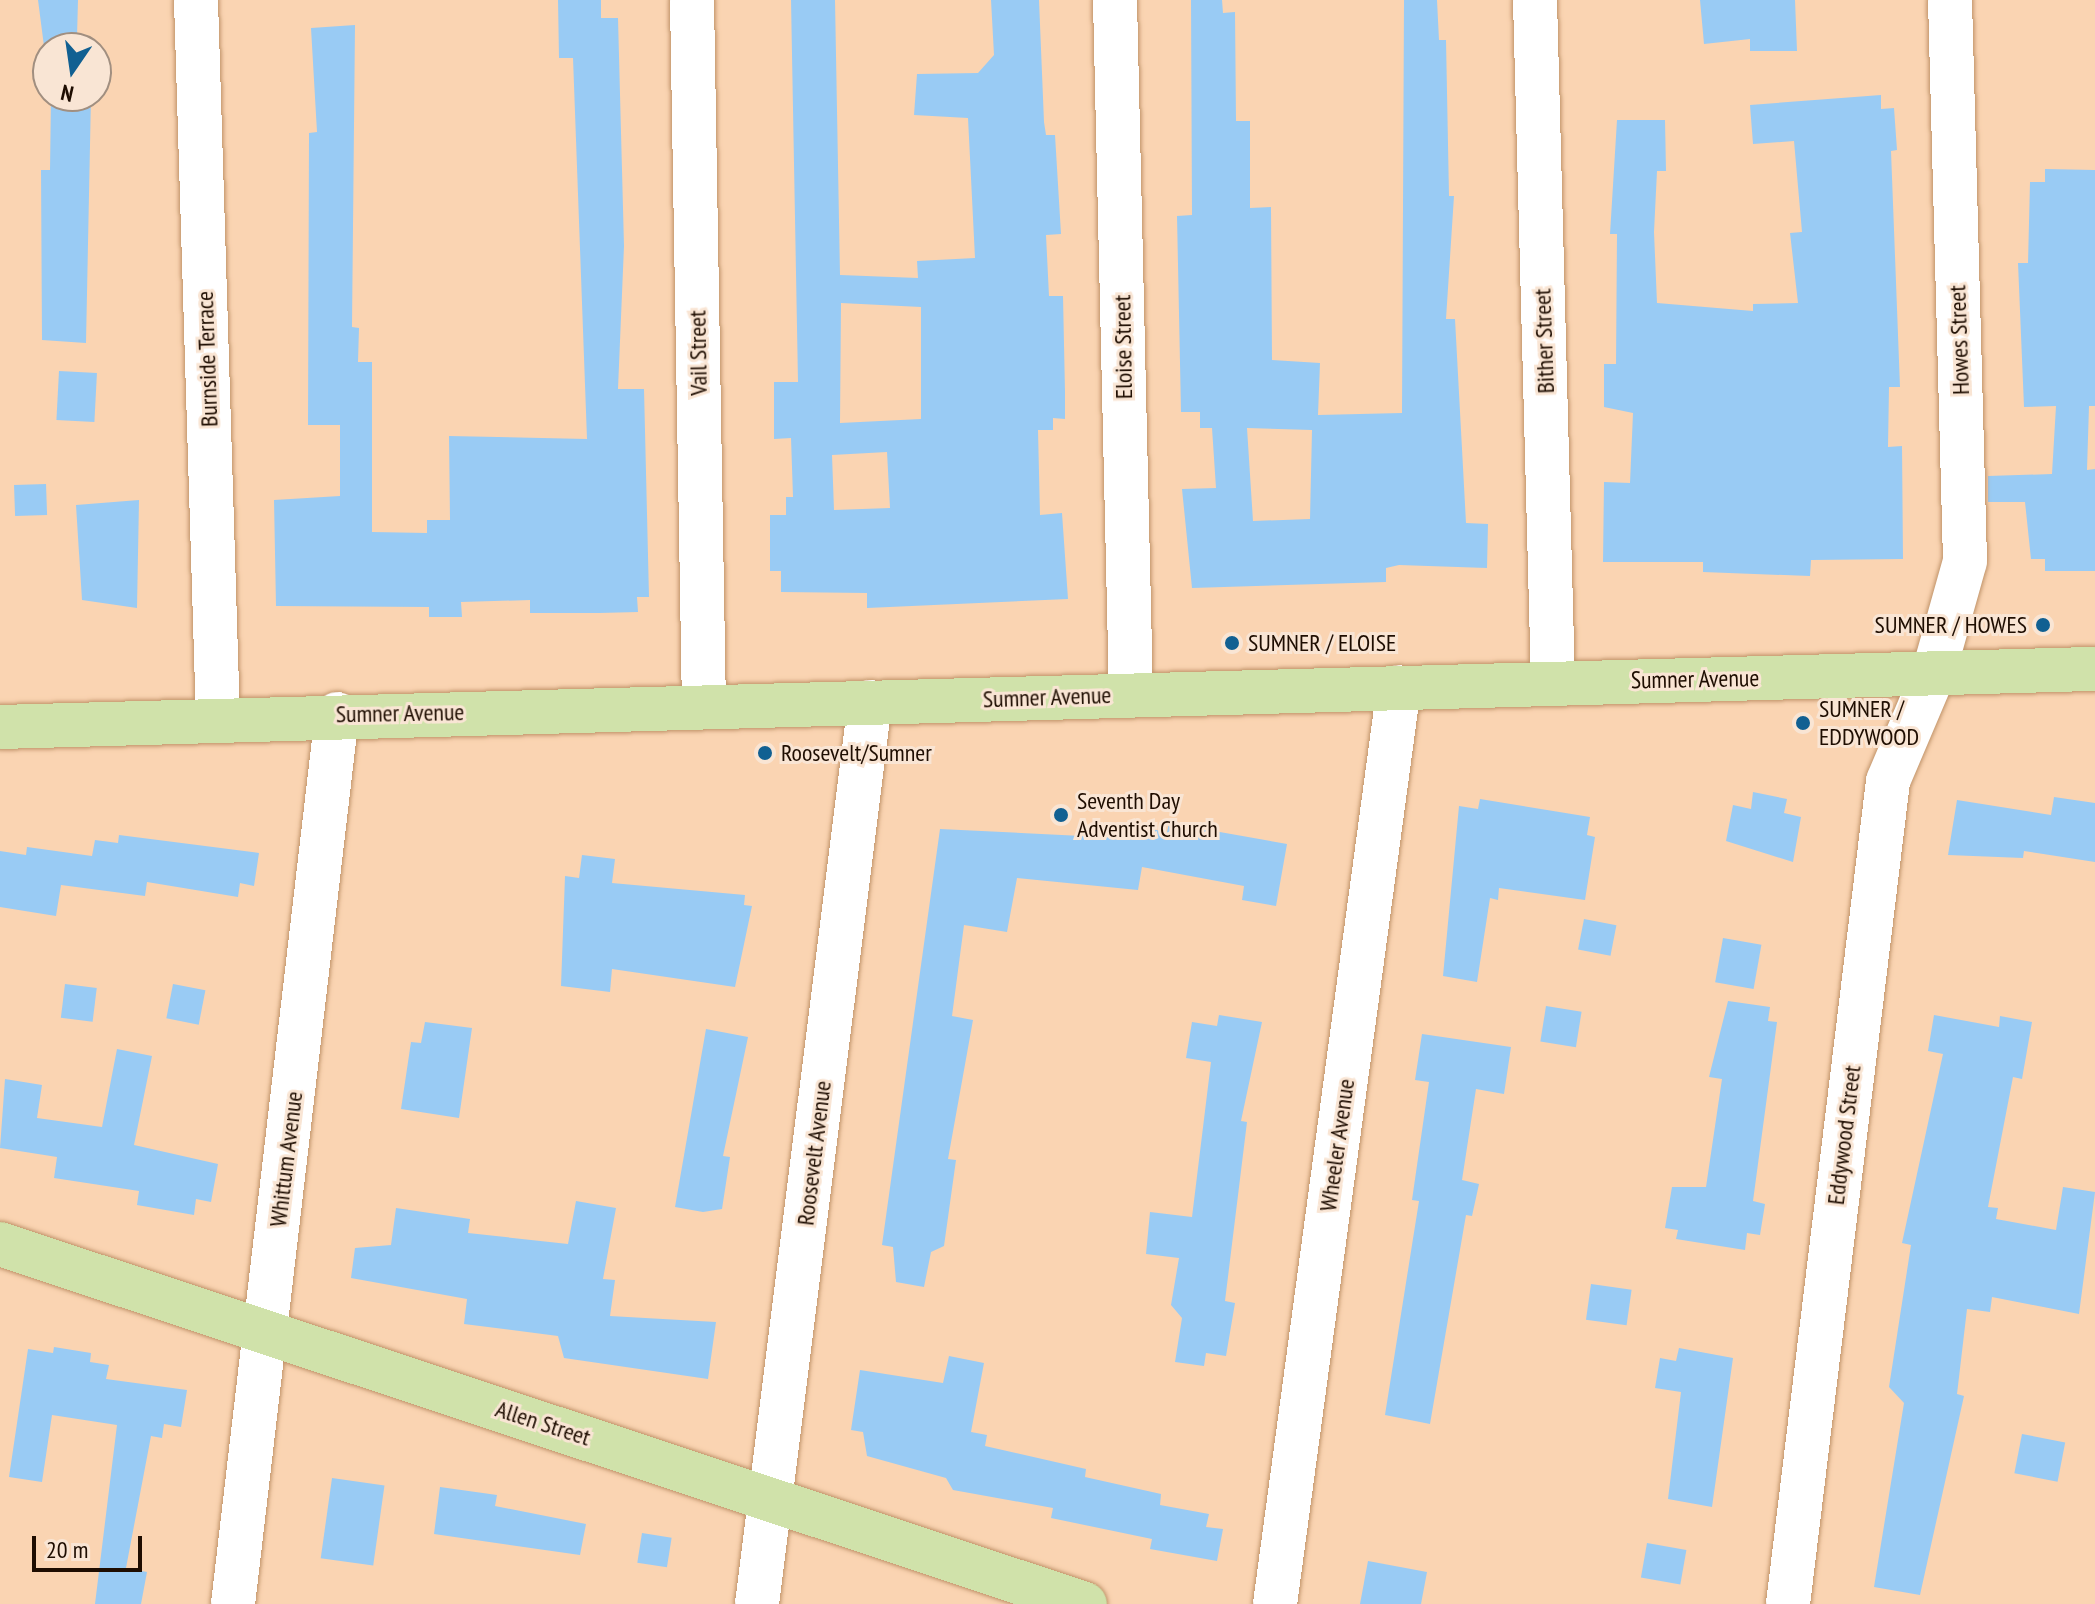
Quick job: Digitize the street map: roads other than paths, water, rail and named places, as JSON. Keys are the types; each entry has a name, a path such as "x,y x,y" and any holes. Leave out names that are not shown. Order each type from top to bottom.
{"main road":[{"name":"Sumner Avenue","path":"0,727 337,714 2095,669"},
{"name":"Allen Street","path":"0,1244 1085,1604"}],"street":[{"name":"Burnside Terrace","path":"196,0 218,719"},
{"name":"Vail Street","path":"692,0 704,706"},
{"name":"Eloise Street","path":"1115,0 1131,694"},
{"name":"Bither Street","path":"1535,0 1553,682"},
{"name":"Howes Street","path":"1933,675 1965,561 1950,0"},
{"name":"Eddywood Street","path":"1788,1604 1888,781 1933,675"},
{"name":"Wheeler Avenue","path":"1275,1604 1399,687"},
{"name":"Roosevelt Avenue","path":"757,1604 870,702"},
{"name":"Whittum Avenue","path":"233,1604 337,714"}],"place":[{"name":"SUMNER / HOWES","path":"2043,625"},
{"name":"SUMNER / ELOISE","path":"1232,643"},
{"name":"SUMNER / EDDYWOOD","path":"1803,723"},
{"name":"Roosevelt/Sumner","path":"765,753"},
{"name":"Seventh Day Adventist Church","path":"1061,815"}]}
